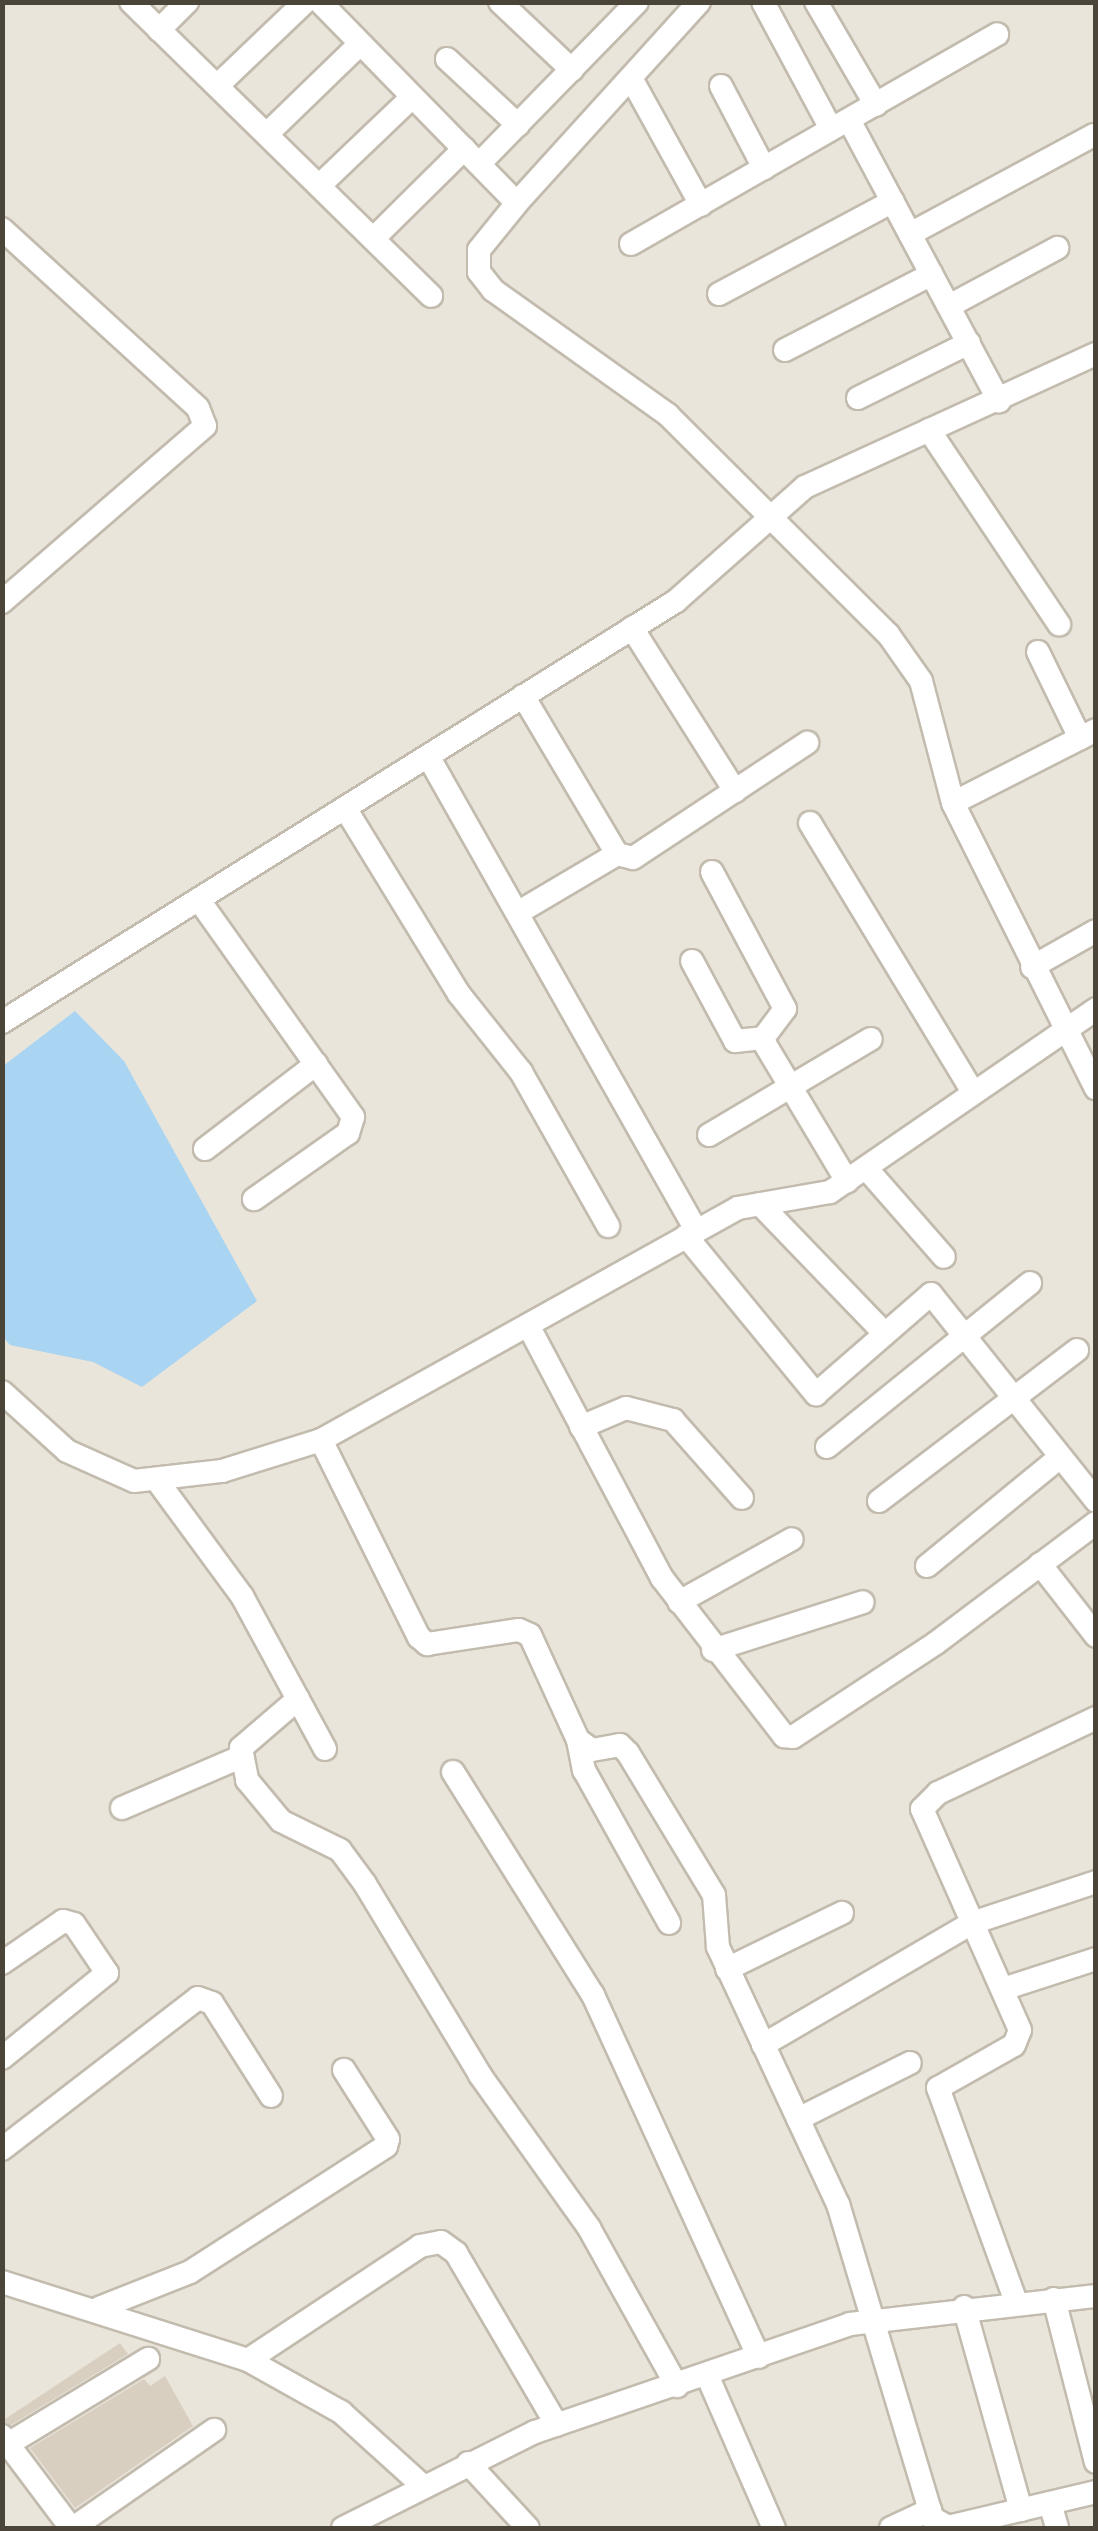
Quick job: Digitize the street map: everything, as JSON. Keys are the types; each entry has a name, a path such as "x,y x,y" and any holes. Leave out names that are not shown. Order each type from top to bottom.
{"street":[{"path":"130,2 432,296"},
{"path":"160,30 188,2"},
{"path":"217,86 304,2"},
{"path":"320,2 517,203"},
{"path":"500,2 572,70"},
{"path":"699,2 479,250 484,280 668,415 774,515 888,634 921,681 954,803 1062,1028 1096,1088"},
{"path":"764,2 840,125 893,201 999,401"},
{"path":"816,2 876,105"},
{"path":"374,238 472,156 518,124 572,70 626,6"},
{"path":"631,244 997,34"},
{"path":"266,134 360,44"},
{"path":"447,59 518,124"},
{"path":"631,78 701,204"},
{"path":"721,86 764,168"},
{"path":"319,186 412,97"},
{"path":"910,234 1094,135"},
{"path":"719,294 893,201"},
{"path":"2,229 198,408 204,426 2,602"},
{"path":"949,306 1057,248"},
{"path":"785,350 932,274"},
{"path":"858,398 969,343"},
{"path":"2,1022 676,601 806,487 1096,354"},
{"path":"929,430 1058,624"},
{"path":"632,628 736,790"},
{"path":"954,803 1088,734 1038,652"},
{"path":"523,696 617,854"},
{"path":"519,912 617,854 633,858 808,744"},
{"path":"428,756 519,912 691,1233 816,1394 931,1294 1096,1501"},
{"path":"345,808 459,994 521,1072 608,1226"},
{"path":"810,823 972,1091"},
{"path":"692,961 735,1041 763,1038 785,1010 712,872"},
{"path":"198,900 354,1117 353,1126 254,1199"},
{"path":"1032,966 1096,931"},
{"path":"2,1392 32,1426 99,1470 156,1480 222,1470 321,1440 530,1327 691,1233 760,1204 830,1192 1062,1028 1096,1009"},
{"path":"763,1038 790,1087 856,1174 944,1257"},
{"path":"709,1134 871,1040"},
{"path":"205,1150 316,1064"},
{"path":"760,1204 885,1334"},
{"path":"826,1447 1030,1283"},
{"path":"530,1327 581,1427 680,1602 774,1728 793,1737 1096,1523"},
{"path":"879,1502 1077,1350"},
{"path":"581,1427 626,1408 673,1420 742,1498"},
{"path":"321,1440 420,1638 427,1644 518,1630 530,1635 578,1740 584,1770 669,1922"},
{"path":"927,1566 1060,1457"},
{"path":"156,1480 242,1596 324,1749"},
{"path":"680,1602 792,1539"},
{"path":"1040,1564 1096,1636"},
{"path":"714,1650 863,1602"},
{"path":"298,1699 241,1748 238,1758 266,1809 326,1840 365,1884 480,2075 589,2228 677,2386"},
{"path":"1016,2302 938,2088 1020,2037 1004,1989 922,1809 938,1793 1096,1718"},
{"path":"578,1740 592,1750 620,1745 628,1753 714,1895 712,1934 838,2204 930,2510 948,2527 972,2525 1096,2492"},
{"path":"122,1808 238,1758"},
{"path":"453,1772 593,1995 759,2357"},
{"path":"764,2045 972,1923 1096,1882"},
{"path":"727,1969 842,1913"},
{"path":"2,1964 62,1921 74,1924 108,1973 2,2058"},
{"path":"1004,1989 1096,1959"},
{"path":"2,2149 198,1998 212,2003 271,2096"},
{"path":"798,2118 910,2063"},
{"path":"99,2308 190,2272 386,2146 388,2139 344,2070"},
{"path":"248,2360 420,2246 441,2242 456,2253 557,2425"},
{"path":"2,2282 99,2308 248,2360 341,2412 423,2486"},
{"path":"343,2528 468,2463 557,2425 874,2320 964,2307 1096,2296"},
{"path":"1054,2299 1096,2462"},
{"path":"964,2307 1020,2510"},
{"path":"148,2359 5,2440 72,2528 214,2430"},
{"path":"708,2375 774,2528"},
{"path":"468,2463 528,2528"},
{"path":"1050,2503 1057,2528"},
{"path":"891,2528 930,2510"}],"shaded area":[{"path":"1085,2 1095,6 1095,2528 3,2528 3,3"}],"water":[{"path":"75,1011 124,1061 257,1301 142,1387 93,1362 10,1345 3,1337 3,1066"}],"building":[{"path":"120,2343 128,2354 11,2425 2,2421"},
{"path":"165,2376 193,2426 75,2508 30,2448 144,2379 150,2386"}]}
